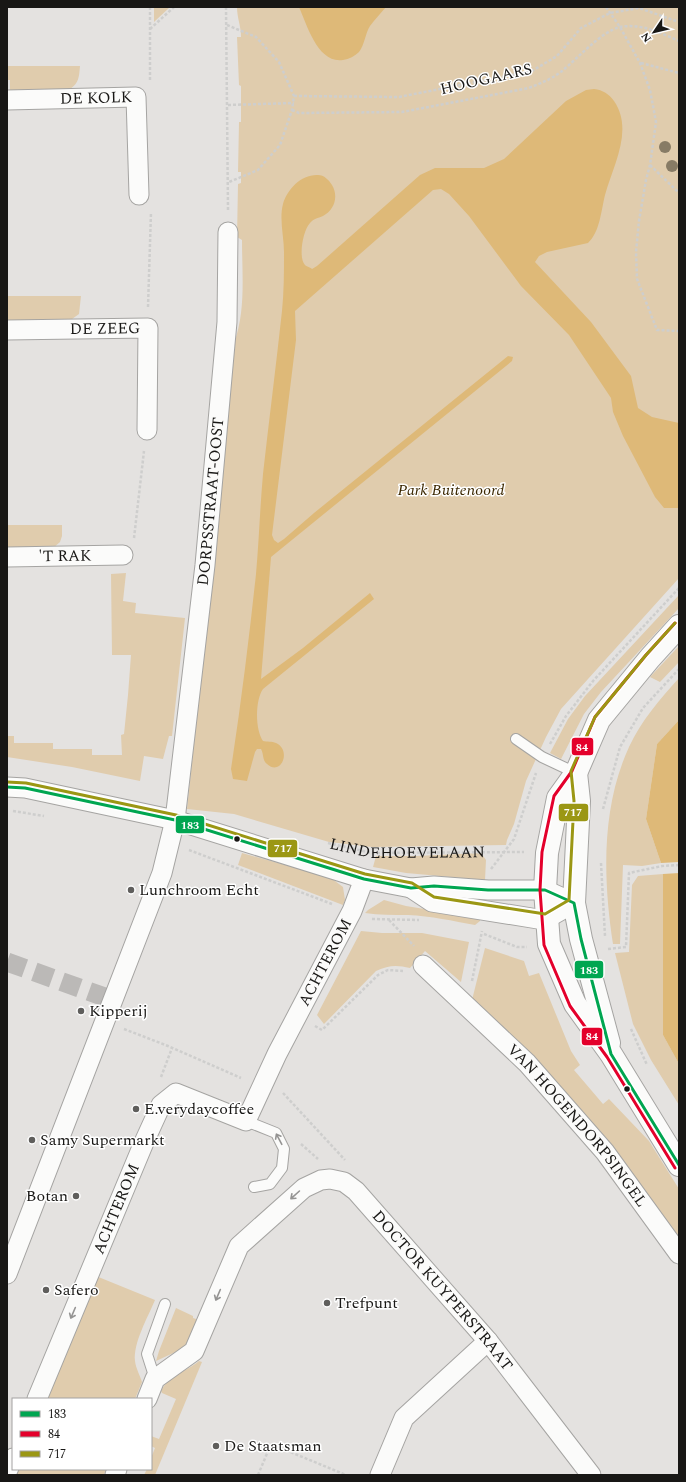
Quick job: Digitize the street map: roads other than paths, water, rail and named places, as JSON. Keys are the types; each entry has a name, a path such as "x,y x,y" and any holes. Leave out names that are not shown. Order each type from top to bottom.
{"street":[{"name":"DE KOLK","path":"7,100 136,98 139,195"},
{"name":"DORPSSTRAAT-OOST","path":"7,1274 162,873 170,844 175,820 205,565 227,322 228,232"},
{"name":"DE ZEEG","path":"7,330 148,328 147,430"},
{"name":"'T RAK","path":"7,557 123,555"},
{"path":"679,626 650,658 600,720 576,773 558,798 547,853 545,890 549,944 576,1004 611,1054 679,1165"},
{"path":"576,773 579,801 574,903 581,939 611,1054"},
{"name":"LINDEHOEVELAAN","path":"7,786 25,788 175,820 364,878 411,888 434,886 488,890 545,890 574,903"},
{"name":"ACHTEROM","path":"37,1398 161,1105 176,1093 246,1120 296,1017 352,911 364,878"},
{"name":"LINDEHOEVELAAN","path":"411,888 432,902 546,919"},
{"path":"546,919 574,903"},
{"name":"VAN HOGENDORPSINGEL","path":"423,965 527,1062 605,1152 679,1254"},
{"name":"DOCTOR KUYPERSTRAAT","path":"155,1379 194,1351 239,1246 304,1188 321,1180 330,1179 344,1182 356,1191 488,1341 591,1475"},
{"path":"380,1475 404,1418 488,1341"},
{"path":"147,1398 155,1379"},
{"path":"7,1472 12,1460"}],"lane":[{"path":"516,739 542,757 576,773"},
{"name":"ACHTEROM","path":"246,1120 276,1133 284,1149 282,1168 270,1184 254,1188"},
{"path":"155,1379 147,1354 165,1304"}],"tunnel":[{"path":"7,962 113,1000"}],"place":[{"name":"Lunchroom Echt","path":"131,890"},
{"name":"Kipperij","path":"81,1011"},
{"name":"E.verydaycoffee","path":"136,1109"},
{"name":"Samy Supermarkt","path":"32,1140"},
{"name":"Botan","path":"76,1196"},
{"name":"Safero","path":"46,1290"},
{"name":"Trefpunt","path":"327,1303"},
{"name":"De Staatsman","path":"216,1446"}],"park label":[{"name":"Park Buitenoord","path":"451,490"}]}
